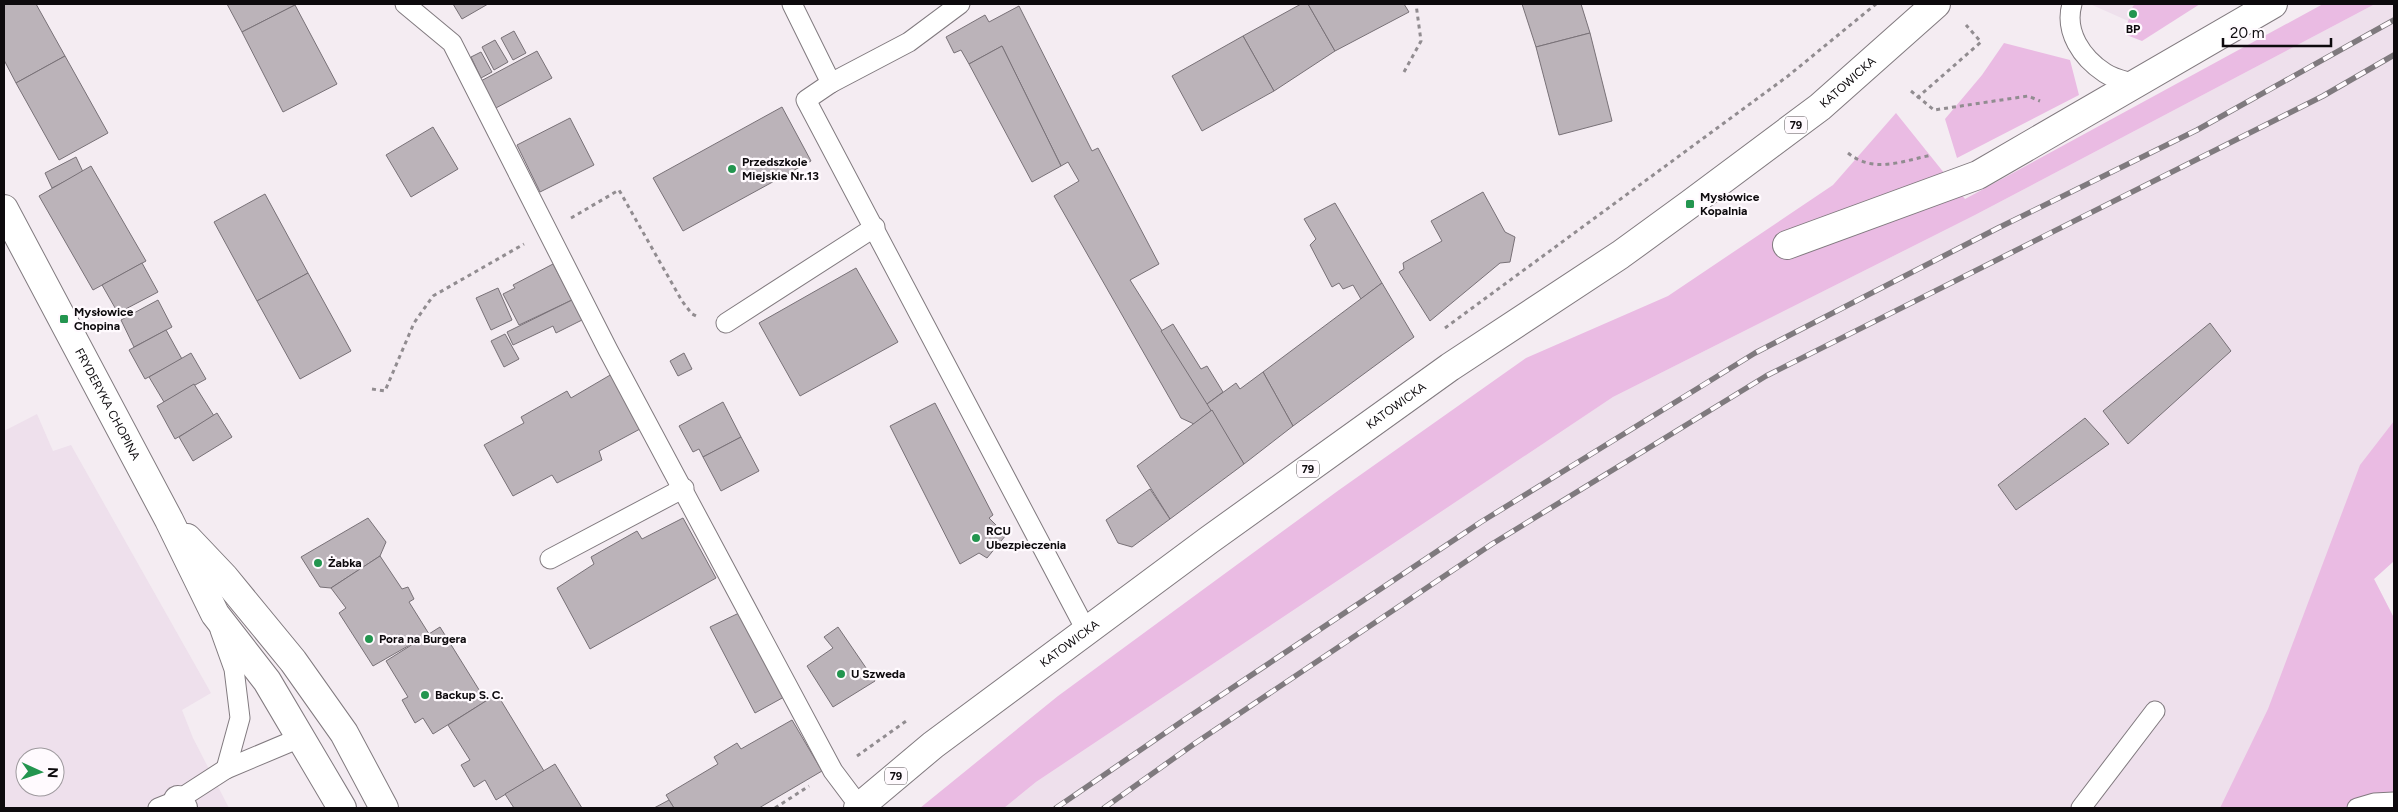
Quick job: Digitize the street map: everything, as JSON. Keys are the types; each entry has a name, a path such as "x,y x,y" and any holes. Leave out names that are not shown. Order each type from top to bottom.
{"street":[{"name":"KATOWICKA","path":"859,808 933,745 1086,630 1450,367 1604,265 1690,204 1820,107 1936,4"},
{"path":"1787,245 1978,175 2273,4"},
{"name":"FRYDERYKA CHOPINA","path":"4,209 170,520 215,614 267,681 302,737 342,808"},
{"name":"FRYDERYKA CHOPINA","path":"170,520 224,578 293,662 344,733 384,808"},
{"name":"FRYDERYKA CHOPINA","path":"293,662 303,697 302,737"},
{"name":"FRYDERYKA CHOPINA","path":"302,737 339,755 371,784"}],"lane":[{"path":"405,4 452,43 608,350 684,488 833,771 859,808"},
{"path":"792,4 832,83"},
{"path":"960,4 909,42 832,83 806,100 875,227 1086,630"},
{"path":"2072,4 2070,32 2083,55 2106,74 2135,84"},
{"path":"726,322 875,227"},
{"path":"550,559 684,488"},
{"name":"FRYDERYKA CHOPINA","path":"215,614 234,669 240,718 226,769"},
{"path":"2081,808 2155,711"},
{"path":"173,806 226,769 302,737"},
{"path":"2357,808 2374,803 2394,802"}],"path":[{"path":"1404,72 1421,41 1416,4"},
{"path":"1917,98 1980,42 1966,26"},
{"path":"1911,91 1917,98 1934,110 2028,96 2045,104 2036,109"},
{"path":"1848,153 1859,162 1877,166 1941,153"},
{"path":"372,389 385,391 414,323 433,296 619,190 682,301 692,314 704,321 726,322"}],"shaded area":[{"name":"BP","path":"2090,4 2171,4 2135,24"},
{"path":"2136,4 2200,4 2142,41 2124,34 2133,6"},
{"path":"2323,4 2375,4 1975,215 1613,397 1036,782 1004,808 920,808 1058,696 1339,490 1526,358 1668,296 1833,185 1896,113 1965,199"},
{"path":"2375,4 2394,4 2394,561 2374,579 2394,618 2394,808 1004,808 1036,782 1613,397 1975,215"},
{"path":"2004,43 2070,60 2079,95 1957,158 1945,119 1982,75"},
{"path":"37,414 53,451 71,445 211,693 182,710 193,738 229,808 4,808 4,431"},
{"path":"2394,421 2394,561 2374,579 2394,618 2394,808 2220,808 2268,709 2360,465"}],"building":[{"path":"4,4 36,4 65,56 16,83 4,60"},
{"path":"227,4 295,4 295,5 242,32"},
{"path":"453,4 488,4 462,19"},
{"path":"1301,4 1308,4 1335,51 1274,91 1243,36"},
{"path":"1308,4 1404,4 1409,12 1335,51"},
{"path":"1522,4 1581,4 1590,33 1536,47"},
{"path":"295,5 337,84 283,112 242,32"},
{"path":"1019,6 1092,151 1098,148 1159,264 1130,280 1212,410 1194,424 1181,418 1054,196 1079,181 1068,162 1061,166 1002,46 969,64 961,50 954,53 946,37 985,15 989,22"},
{"path":"514,31 526,53 513,60 501,38"},
{"path":"1590,33 1612,121 1559,135 1536,47"},
{"path":"1243,36 1274,91 1202,131 1172,76"},
{"path":"495,40 508,62 494,70 482,47"},
{"path":"1002,46 1061,166 1032,182 969,64"},
{"path":"537,51 552,78 494,109 479,82"},
{"path":"481,52 492,72 481,78 471,57"},
{"path":"65,56 108,133 59,160 16,83"},
{"name":"Przedszkole Miejskie Nr.13","path":"782,107 811,161 683,231 653,178"},
{"path":"570,118 594,165 540,192 517,145"},
{"path":"433,127 458,169 411,197 386,155"},
{"path":"76,157 83,172 52,188 45,173"},
{"path":"91,166 146,261 93,290 39,196"},
{"path":"1483,192 1505,232 1515,237 1510,262 1500,263 1430,321 1399,272 1404,269 1403,263 1442,241 1431,221"},
{"path":"265,194 308,273 257,301 214,222"},
{"path":"1335,203 1382,283 1361,299 1353,285 1343,289 1339,283 1332,287 1310,245 1316,239 1304,219"},
{"path":"142,263 158,292 118,313 102,285"},
{"path":"553,264 572,300 519,325 503,294 515,288 513,285"},
{"path":"856,268 898,342 800,396 759,323"},
{"path":"308,273 351,351 300,379 257,301"},
{"path":"1382,283 1414,337 1293,426 1263,372"},
{"path":"498,288 512,320 491,330 476,298"},
{"path":"158,300 172,327 134,347 121,320"},
{"path":"572,300 582,320 556,333 553,326 513,345 507,332"},
{"path":"2210,323 2231,351 2128,444 2103,411"},
{"path":"1173,324 1201,369 1207,366 1223,392 1207,404 1161,331"},
{"path":"166,330 182,359 145,379 129,350"},
{"path":"505,334 519,359 504,367 491,341"},
{"path":"191,353 206,379 164,402 149,377"},
{"path":"684,353 692,369 678,376 670,361"},
{"path":"1263,372 1293,426 1244,464 1207,404 1236,383 1240,389"},
{"path":"612,374 640,429 599,451 602,460 557,483 552,475 513,496 484,445 524,423 521,417 567,391 571,398"},
{"path":"194,384 214,416 175,439 157,406"},
{"path":"723,402 741,437 703,457 699,449 693,452 679,426"},
{"path":"935,403 993,515 989,518 1006,535 987,558 979,553 960,564 890,426"},
{"path":"1212,410 1244,464 1170,519 1137,466"},
{"path":"217,413 232,437 193,461 179,437"},
{"path":"2085,418 2109,444 2016,510 1998,485"},
{"path":"741,437 759,471 721,491 703,457"},
{"path":"1150,489 1170,519 1132,547 1118,543 1106,520"},
{"path":"368,518 386,542 380,556 331,588 320,587 301,557"},
{"path":"683,518 716,578 590,649 557,588 594,564 591,557 637,531 642,539"},
{"path":"380,556 402,589 408,587 414,599 409,602 429,634 373,666 339,613 346,608 331,588"},
{"path":"739,613 784,697 755,713 710,627"},
{"path":"440,627 486,701 433,734 423,718 415,723 402,700 408,697 386,661"},
{"name":"U Szweda","path":"838,627 875,681 833,707 807,666 833,648 824,637"},
{"path":"497,694 544,771 496,800 485,780 474,787 461,765 470,760 448,725"},
{"path":"792,720 822,771 759,808 674,808 666,795 718,764 714,757 737,743 741,749"},
{"path":"555,764 582,808 514,808 505,794"},
{"path":"669,800 674,808 654,808"}],"railway":[{"path":"1056,808 1184,720 1481,522 1755,353 1998,228 2197,130 2394,20"},
{"path":"1104,808 1194,744 1492,544 1766,376 2323,96 2394,55"}],"place":[{"name":"BP","path":"2133,14"},
{"name":"Przedszkole Miejskie Nr.13","path":"732,169"},
{"name":"Mysłowice Kopalnia","path":"1690,204"},
{"name":"Mysłowice Chopina","path":"64,319"},
{"name":"RCU Ubezpieczenia","path":"976,538"},
{"name":"Żabka","path":"318,563"},
{"name":"Pora na Burgera","path":"369,639"},
{"name":"U Szweda","path":"841,674"},
{"name":"Backup S. C.","path":"425,695"}]}
